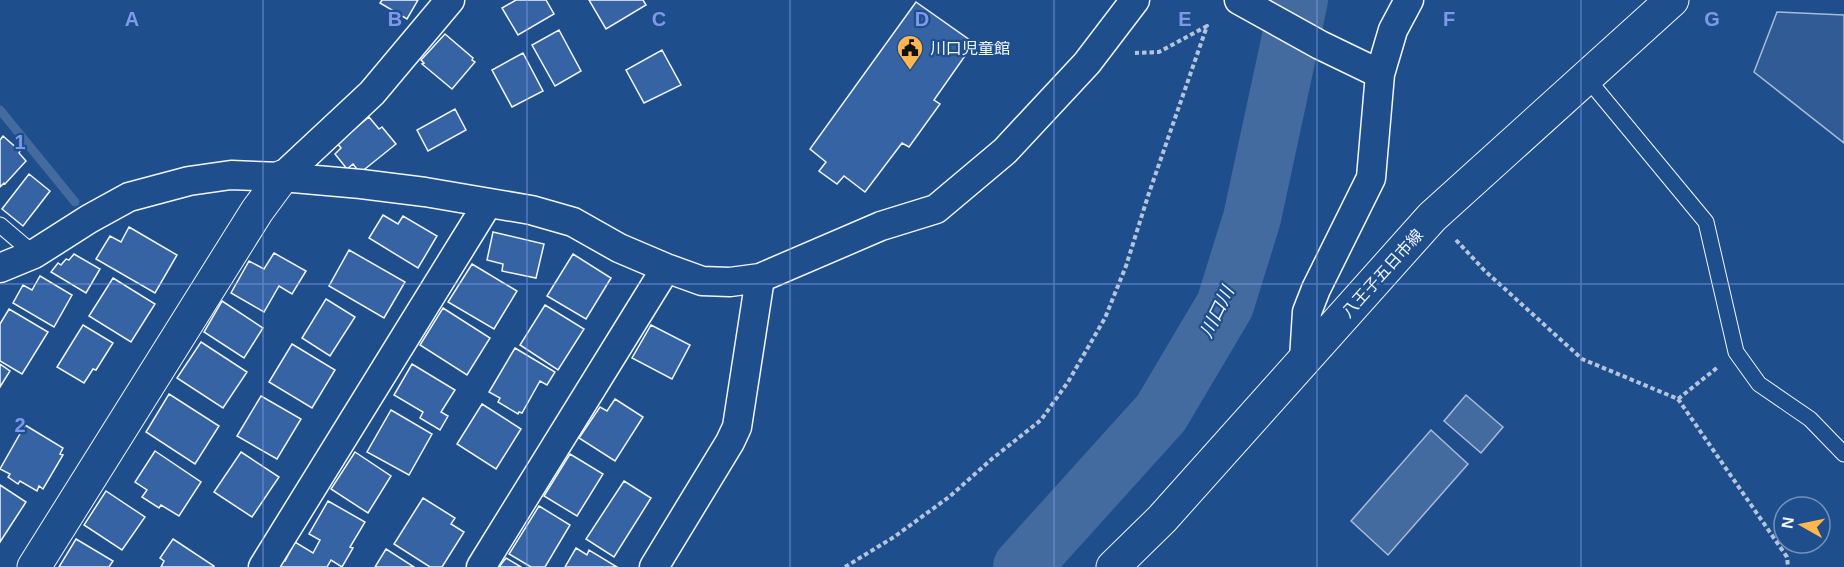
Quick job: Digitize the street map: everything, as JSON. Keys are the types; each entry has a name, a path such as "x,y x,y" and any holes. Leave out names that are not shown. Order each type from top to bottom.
{"main road":[{"name":"八王子五日市線","path":"1113,567 1162,519 1432,217 1672,0"},
{"path":"34,567 251,221 282,177"}],"street":[{"path":"282,177 372,93 450,0"},
{"path":"0,267 34,254 129,196 189,181 231,175 282,177 425,192 531,210 573,222 619,248 702,280 730,282 760,278 881,226 936,209 1005,151 1087,63 1135,0"},
{"path":"1239,0 1320,45 1380,74"},
{"path":"1304,359 1307,312 1371,178 1380,74 1393,30 1409,0"},
{"path":"263,567 488,203"},
{"path":"481,567 666,268"},
{"path":"654,567 737,427 760,278"}],"lane":[{"path":"1586,77 1706,222 1736,352 1759,384 1810,419 1844,454"},
{"path":"0,225 34,254"}],"path":[{"path":"845,567 894,537 949,497 1041,420 1068,382 1105,318 1126,266 1148,196 1208,26 1159,52 1127,53 1109,35"},
{"path":"1432,217 1484,270 1582,359 1678,399 1786,557 1788,567"},
{"path":"1678,399 1736,352"}],"shaded area":[{"path":"1777,12 1844,15 1844,143 1754,72"},
{"path":"1466,395 1503,427 1481,453 1444,421"},
{"path":"1431,430 1468,464 1388,555 1351,521"}],"building":[{"path":"382,0 418,0 407,19 380,3"},
{"path":"516,0 546,0 554,14 518,35 502,8"},
{"path":"589,0 643,0 646,5 606,29"},
{"name":"川口児童館","path":"916,2 974,43 934,100 940,104 909,147 902,143 865,192 844,176 837,184 819,171 826,162 810,149"},
{"path":"559,30 581,71 555,86 532,45"},
{"path":"445,34 475,62 452,89 422,64 424,63 421,60"},
{"path":"662,50 681,85 644,103 626,70"},
{"path":"523,53 543,91 512,107 492,70"},
{"path":"455,109 466,130 428,151 417,130"},
{"path":"369,117 379,129 382,127 396,144 360,173 353,164 347,169 335,154 341,148 337,143"},
{"path":"3,136 20,151 19,153 26,161 0,187 0,140"},
{"path":"29,174 50,191 23,226 2,209"},
{"path":"383,215 398,224 403,216 437,236 418,268 369,238"},
{"path":"129,227 177,255 155,293 96,259 110,236 121,242"},
{"path":"493,232 544,244 536,278 502,271 503,264 487,260"},
{"path":"349,250 405,282 384,318 329,286"},
{"path":"274,253 306,271 292,294 279,286 264,312 231,293 249,261 264,269"},
{"path":"74,254 100,269 86,293 51,272 58,263 61,265"},
{"path":"573,254 611,278 586,319 547,296"},
{"path":"472,264 517,291 494,329 448,302"},
{"path":"40,276 72,295 54,327 13,303 23,285 32,290"},
{"path":"113,278 155,304 131,342 89,316"},
{"path":"326,299 355,317 330,356 302,338"},
{"path":"222,301 263,328 244,358 204,332"},
{"path":"545,305 584,329 558,370 520,345"},
{"path":"443,308 490,338 467,375 420,345"},
{"path":"9,309 48,332 22,374 0,361 0,324"},
{"path":"83,325 113,343 96,370 93,369 84,383 57,367"},
{"path":"651,325 690,345 672,379 632,358"},
{"path":"201,342 247,372 223,408 177,378"},
{"path":"292,344 335,370 312,408 269,382"},
{"path":"515,348 555,372 547,385 540,381 522,413 518,414 498,402 500,398 489,392"},
{"path":"0,364 10,371 0,387"},
{"path":"412,364 455,390 441,412 448,416 440,430 420,418 423,412 394,395"},
{"path":"169,394 219,426 195,464 146,432"},
{"path":"261,396 301,419 277,459 237,436"},
{"path":"615,399 643,417 615,461 579,438 600,407 607,411"},
{"path":"482,404 521,429 496,469 457,444"},
{"path":"391,410 432,434 409,475 367,452"},
{"path":"25,425 63,448 60,454 63,455 43,489 39,486 37,491 20,481 18,484 8,477 10,474 0,469"},
{"path":"155,451 201,482 179,516 161,505 159,508 142,497 147,490 135,482"},
{"path":"241,452 279,477 252,517 214,492"},
{"path":"355,452 391,476 368,513 331,489"},
{"path":"570,454 603,474 577,516 544,496"},
{"path":"624,481 651,498 614,557 586,539"},
{"path":"0,485 26,502 0,542"},
{"path":"106,491 145,517 122,550 84,525"},
{"path":"423,498 455,518 451,524 464,532 442,567 430,567 394,544"},
{"path":"328,501 365,522 350,547 353,548 342,567 331,560 327,567 278,567 282,559 285,561 295,542 313,553 320,540 309,534"},
{"path":"539,506 570,525 545,567 531,567 509,554"},
{"path":"76,539 113,561 109,567 59,567"},
{"path":"173,539 214,566 161,567 164,561 160,558"},
{"path":"576,548 587,555 589,550 617,567 565,567"},
{"path":"386,549 414,567 375,567"},
{"path":"506,558 521,567 499,567"}],"waterway":[{"name":"川口川","path":"1022,567 1161,413 1225,305 1252,218 1299,0"},
{"path":"0,110 75,202"}],"place":[{"name":"川口児童館","path":"910,71"}]}
